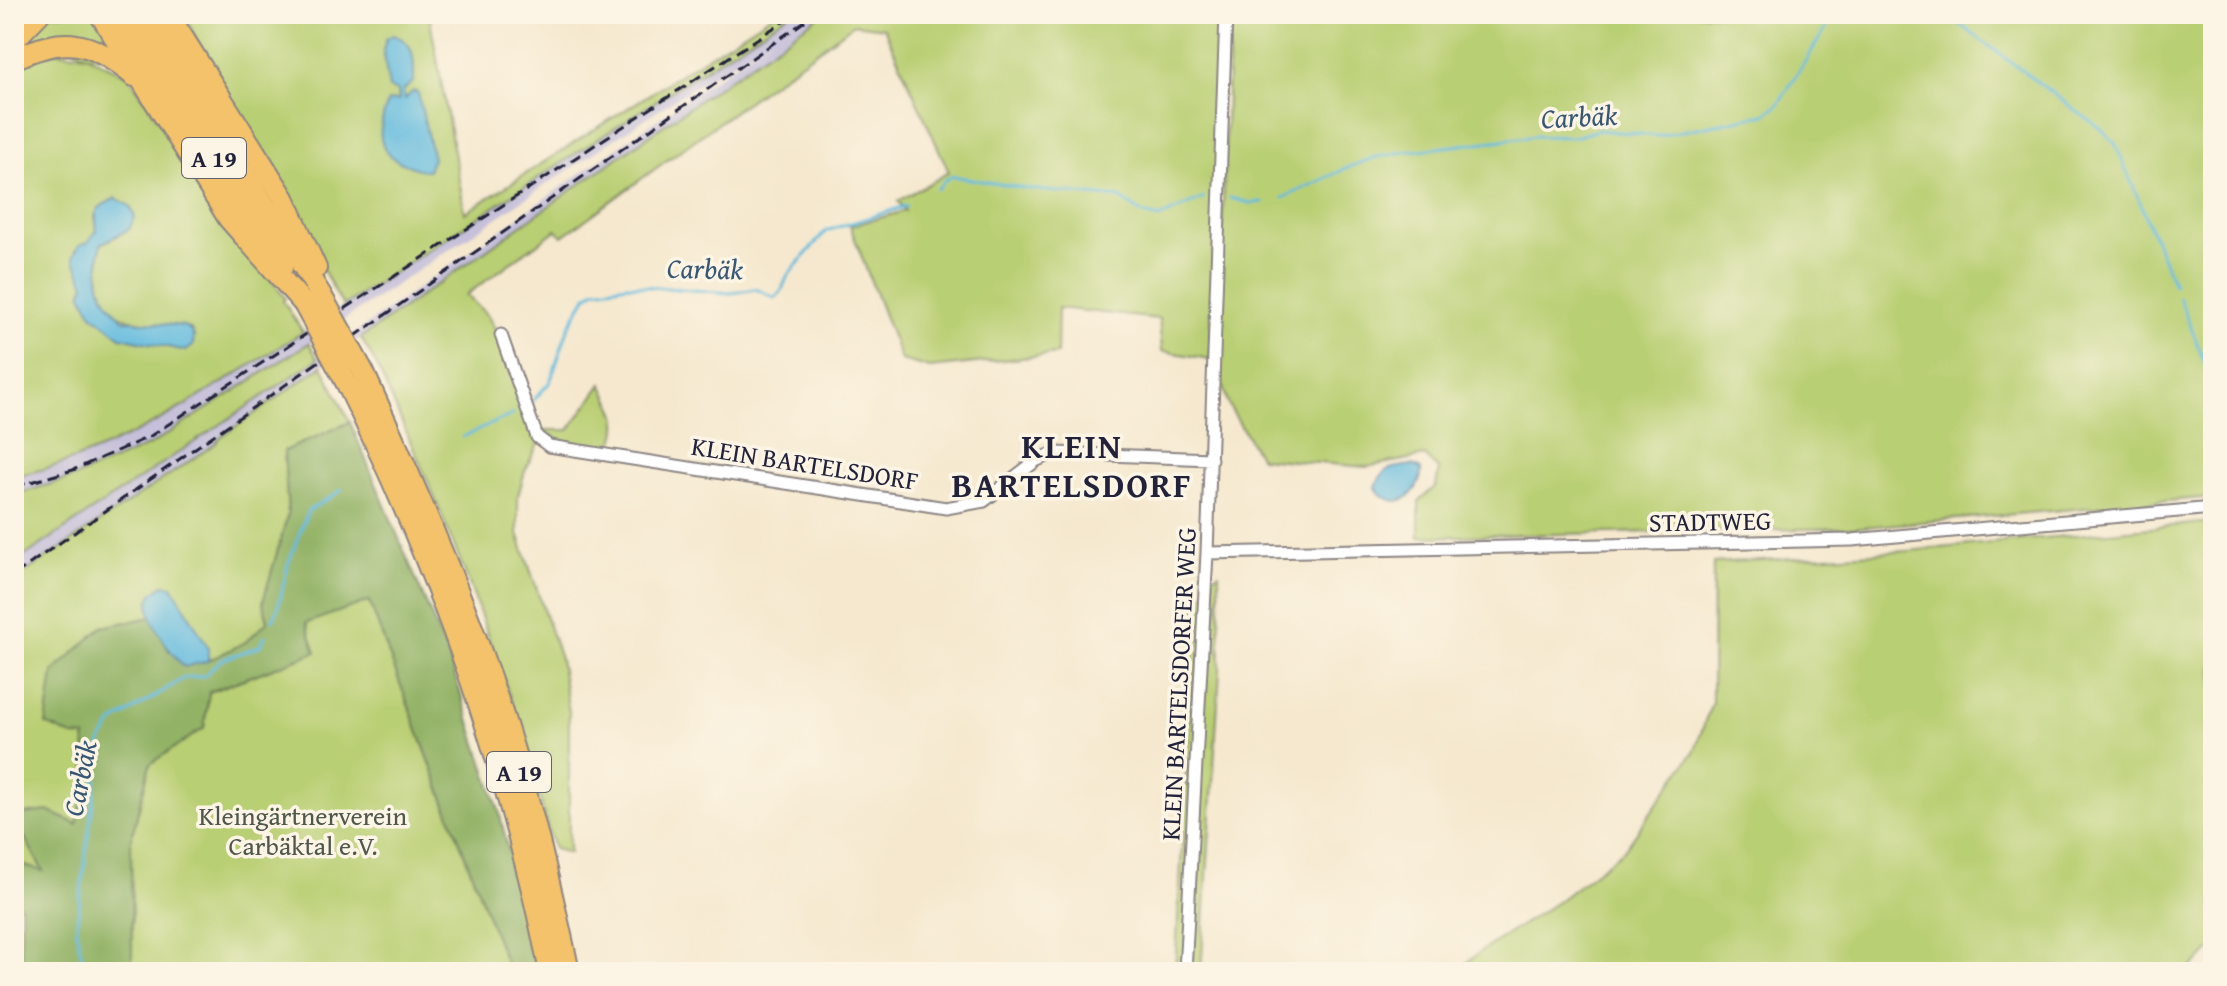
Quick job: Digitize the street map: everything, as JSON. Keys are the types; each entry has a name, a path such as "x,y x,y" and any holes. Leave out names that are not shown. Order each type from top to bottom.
{"highway":[{"path":"14,40 39,14"},
{"path":"100,14 229,219 312,300 319,275 284,198 168,14"},
{"name":"A 19","path":"122,14 233,188 312,300"},
{"name":"A 19","path":"145,14 355,378 452,576 491,678 538,837 569,972"},
{"path":"181,14 193,51"},
{"path":"14,59 46,46 85,46 117,61 145,83"},
{"name":"A 19","path":"355,378 467,667 521,845 550,972"}],"street":[{"name":"KLEIN BARTELSDORFER WEG","path":"1185,972 1207,553 1226,14"},
{"name":"KLEIN BARTELSDORF","path":"501,335 537,437 549,446 946,508 984,501 1037,460 1055,453 1211,459"},
{"name":"STADTWEG","path":"1207,553 1852,540 2213,508"}],"shaded area":[{"path":"789,14 822,14 221,436 215,444 14,580 14,563 318,359 774,37 673,100 152,444 78,476 14,495 14,476 70,461 135,431 209,390 343,306"}],"green space":[{"path":"44,14 95,14 124,57 14,50"},
{"path":"186,14 429,14 465,213 774,14 789,14 343,306 195,38"},
{"path":"822,14 1222,14 1210,359 1162,351 1159,319 1058,308 1057,354 930,368 901,360 850,226 905,211 898,201 949,172 884,28 854,24 563,236 556,230 466,295 487,315 500,337 539,442 525,471 518,496 518,533 560,659 569,712 569,853 554,849 516,714 468,580 427,479 377,366 361,338"},
{"path":"1230,14 2213,14 2213,497 1852,528 1419,537 1419,501 1436,486 1439,470 1425,456 1366,467 1260,458 1229,406 1217,369"},
{"path":"72,48 129,76 220,212 285,298 283,301 303,332 200,397 127,437 52,467 14,476 14,63","holes":["95,215 129,229 101,244 99,269 106,302 114,312 127,318 184,326 191,329 194,336 92,314 82,294 88,253 97,230"]},
{"path":"309,343 318,359 14,563 14,495 78,476 152,444"},
{"path":"322,366 350,422 284,451 288,514 263,602 268,621 246,642 208,661 208,647 149,602 152,617 102,627 85,736 88,775 77,825 48,811 20,829 44,872 14,863 14,580 215,444"},
{"path":"602,384 614,409 617,424 610,449 562,441 541,430 569,430"},
{"path":"350,422 449,658 499,811 537,972 509,972 369,601 306,623 316,652 209,692 204,728 150,764 131,839 132,972 21,972 21,906 14,904 14,863 43,871 20,829 23,814 48,811 77,824 87,775 85,737 72,736 46,724 53,672 102,627 152,617 169,651 208,661 246,642 268,621 263,602 288,514 284,451"},
{"path":"2213,522 2213,948 2187,972 1456,972 1477,954 1557,902 1624,850 1695,750 1712,702 1713,563 1908,551"},
{"path":"1219,573 1220,670 1201,972 1175,972 1196,594 1211,594 1212,576"},
{"name":"Kleingärtnerverein Carbäktal e.V.","path":"369,601 509,972 132,972 131,839 150,764 204,728 209,692 315,652 305,623"}],"water":[{"path":"393,35 406,42 412,53 414,81 403,91 405,99 413,91 418,93 433,159 428,170 393,158 382,144 382,119 388,101 399,100 398,91 389,88 383,50 386,39"},
{"path":"116,198 130,206 135,217 129,229 101,244 100,286 108,302 124,320 184,326 190,330 193,346 186,351 121,337 92,314 82,294 85,284 73,257 79,245 88,242 97,230 98,210"},
{"path":"1412,465 1421,469 1421,476 1411,494 1393,501 1381,495 1376,488 1385,472"},
{"path":"164,585 172,586 208,647 208,661 184,667 158,632 150,601 154,592"}],"waterway":[{"path":"1946,14 2102,130 2115,143 2174,285"},
{"name":"Carbäk","path":"1283,198 1373,158 1404,152 1536,136 1574,137 1598,130 1658,136 1765,114 1777,106 1833,17"},
{"name":"Carbäk","path":"937,189 953,176 1028,189 1120,198 1143,214 1159,218 1204,198"},
{"name":"Carbäk","path":"1230,198 1250,203 1263,202"},
{"name":"Carbäk","path":"533,401 550,382 569,326 586,297 595,290 627,285 731,293 756,289 775,298 788,275 826,231 906,206"},
{"path":"2179,297 2213,384"},
{"name":"Carbäk","path":"463,437 514,414"},
{"name":"Carbäk","path":"273,620 288,564 308,511 342,490"},
{"name":"Carbäk","path":"85,972 76,929 101,741 114,722 184,678 204,676 221,660 260,646 265,636"}],"railway":[{"path":"14,487 73,470 149,437 795,14"},
{"path":"14,575 815,14"}],"district":[{"name":"KLEIN BARTELSDORF","path":"1072,464"}]}
